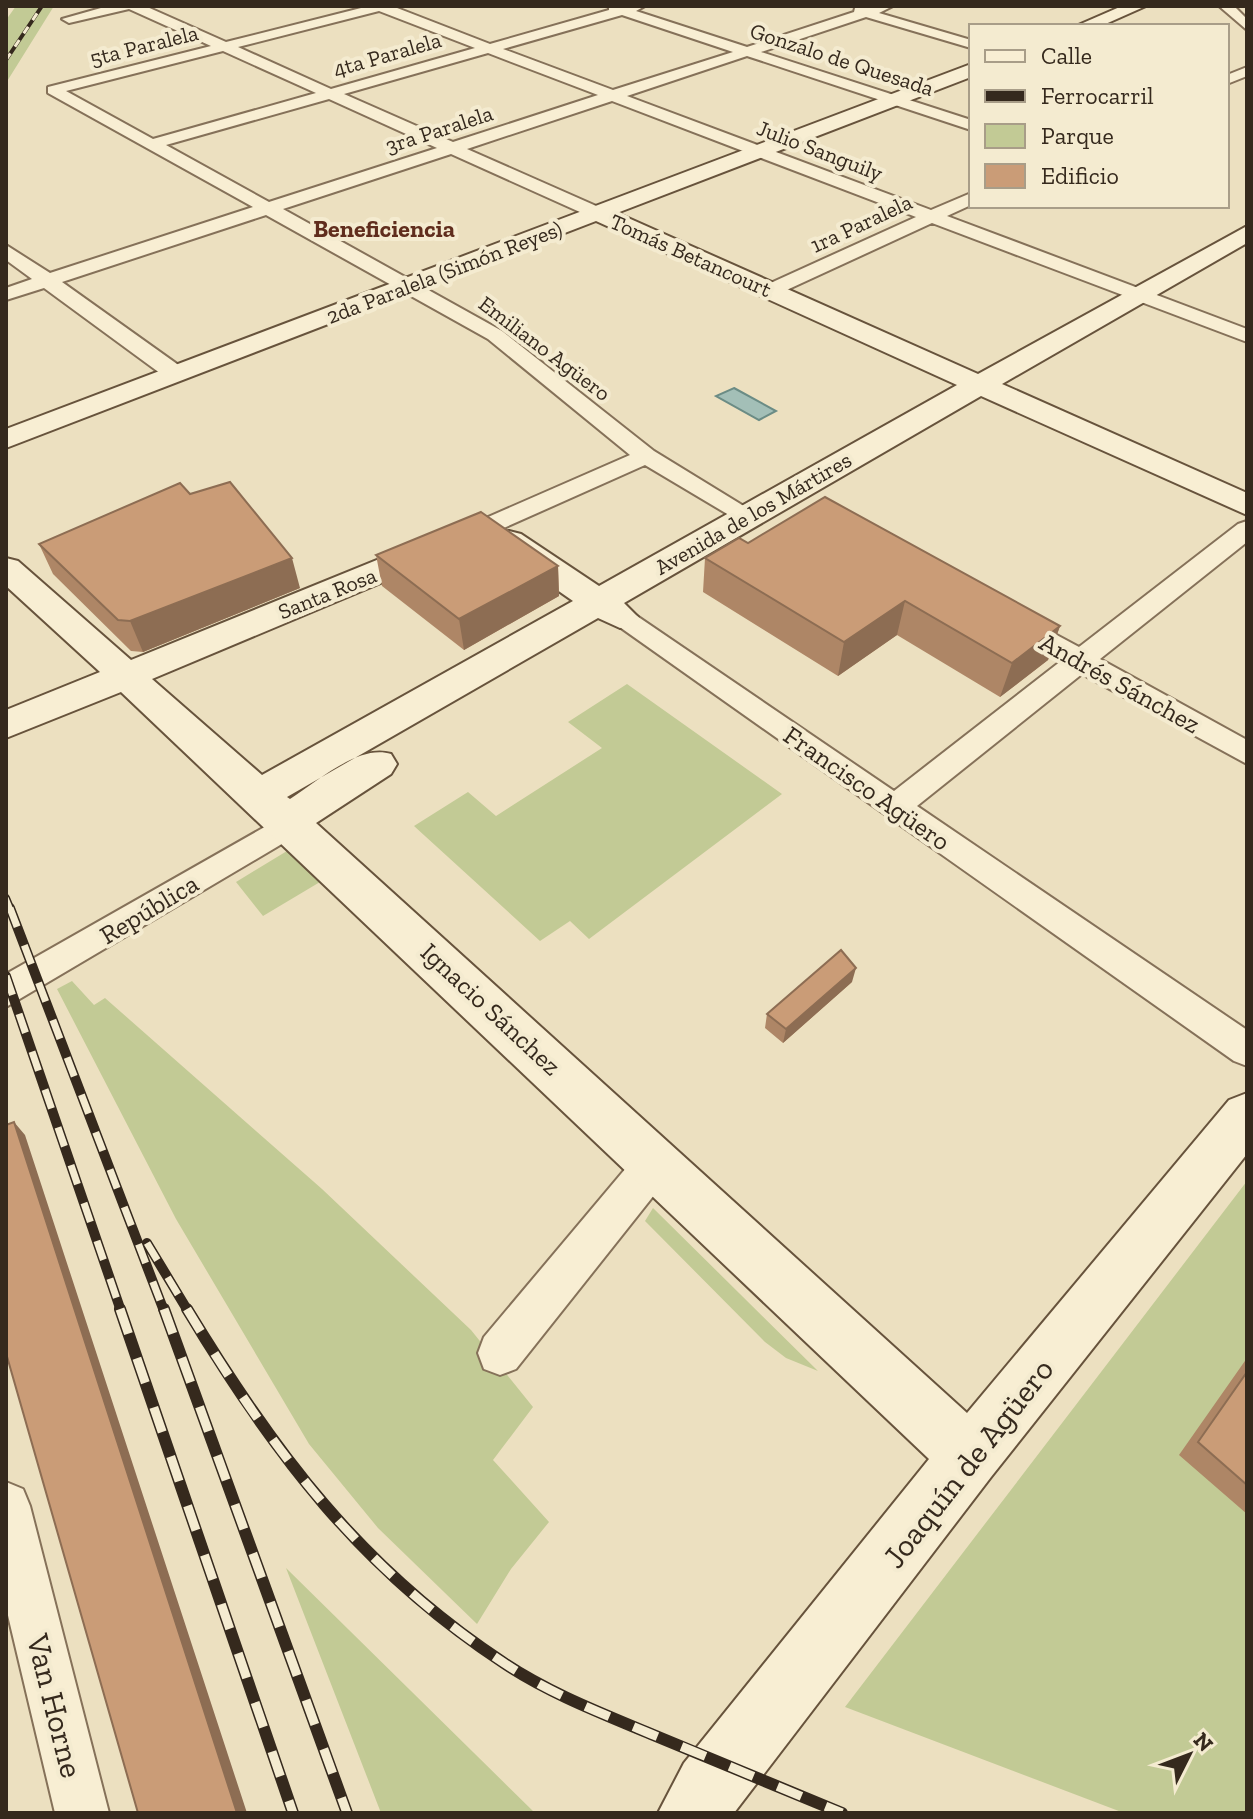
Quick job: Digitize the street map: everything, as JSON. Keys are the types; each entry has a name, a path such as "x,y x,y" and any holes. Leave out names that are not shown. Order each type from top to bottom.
{"street":[{"path":"69,19 125,6"},
{"name":"Tomás Betancourt","path":"134,6 1247,505"},
{"name":"5ta Paralela","path":"53,90 381,6"},
{"name":"Julio Sanguily","path":"381,6 1247,336"},
{"path":"841,6 969,43"},
{"name":"3ra Paralela","path":"6,294 886,6"},
{"path":"1090,24 1138,6"},
{"path":"1226,6 1247,26"},
{"name":"4ta Paralela","path":"149,145 623,7"},
{"name":"Gonzalo de Quesada","path":"623,7 969,124"},
{"name":"2da Paralela (Simón Reyes)","path":"6,439 969,71"},
{"name":"Emiliano Agüero","path":"53,90 495,335 646,456 748,516"},
{"name":"1ra Paralela","path":"771,290 969,199"},
{"name":"Avenida de los Mártires","path":"295,796 609,610 801,505 992,389 1149,299 1247,233"},
{"path":"6,251 176,374"},
{"name":"Avenida de los Mártires","path":"1149,299 1247,253"},
{"name":"Santa Rosa","path":"6,725 488,526 646,456"},
{"name":"Avenida de los Mártires","path":"609,610 748,516 801,505"},
{"name":"Francisco Agüero","path":"488,526 1247,1050"},
{"path":"895,807 1247,529"},
{"name":"Ignacio Sánchez","path":"6,568 124,677 295,796 656,1162 970,1456"},
{"name":"Andrés Sánchez","path":"985,607 1247,753"},
{"name":"República","path":"6,992 295,796"},
{"name":"Joaquín de Agüero","path":"694,1813 709,1788 970,1456 1247,1116"},
{"path":"500,1353 656,1162"},
{"name":"Van Horne","path":"6,1506 82,1813"}],"green space":[{"path":"16,6 54,6 6,83 6,20"},
{"path":"627,684 782,794 589,939 570,921 540,941 414,826 468,792 496,816 602,748 568,722"},
{"path":"287,851 320,882 263,916 236,882"},
{"path":"72,981 94,1005 105,998 322,1189 471,1330 533,1407 493,1460 549,1522 511,1569 477,1624 378,1528 309,1444 176,1219 57,989"},
{"path":"1247,1181 1247,1813 1124,1813 845,1707"},
{"path":"653,1208 818,1371 786,1358 765,1342 645,1221"},
{"path":"286,1568 535,1813 381,1813"}],"water":[{"path":"734,388 776,411 759,420 716,396"}],"building":[{"path":"230,482 292,558 130,621 118,620 39,544 180,483 190,494"},
{"path":"825,497 1060,626 1012,663 905,601 844,642 705,558 739,538 748,543"},
{"path":"481,512 558,566 459,619 376,555"},
{"path":"841,950 856,968 786,1029 767,1014"},
{"path":"14,1122 237,1813 138,1813 6,1353 6,1125"},
{"path":"1247,1372 1247,1485 1198,1442"}],"railway":[{"path":"6,60 42,6"},
{"path":"6,898 11,910"},
{"path":"10,908 164,1311"},
{"path":"6,976 121,1311"},
{"path":"147,1243 188,1311"},
{"path":"120,1309 293,1813"},
{"path":"164,1309 347,1813"},
{"path":"187,1309 253,1412 324,1505 406,1588 453,1627 521,1674 557,1693 842,1813"}],"district":[{"name":"Beneficiencia","path":"384,229"}]}
